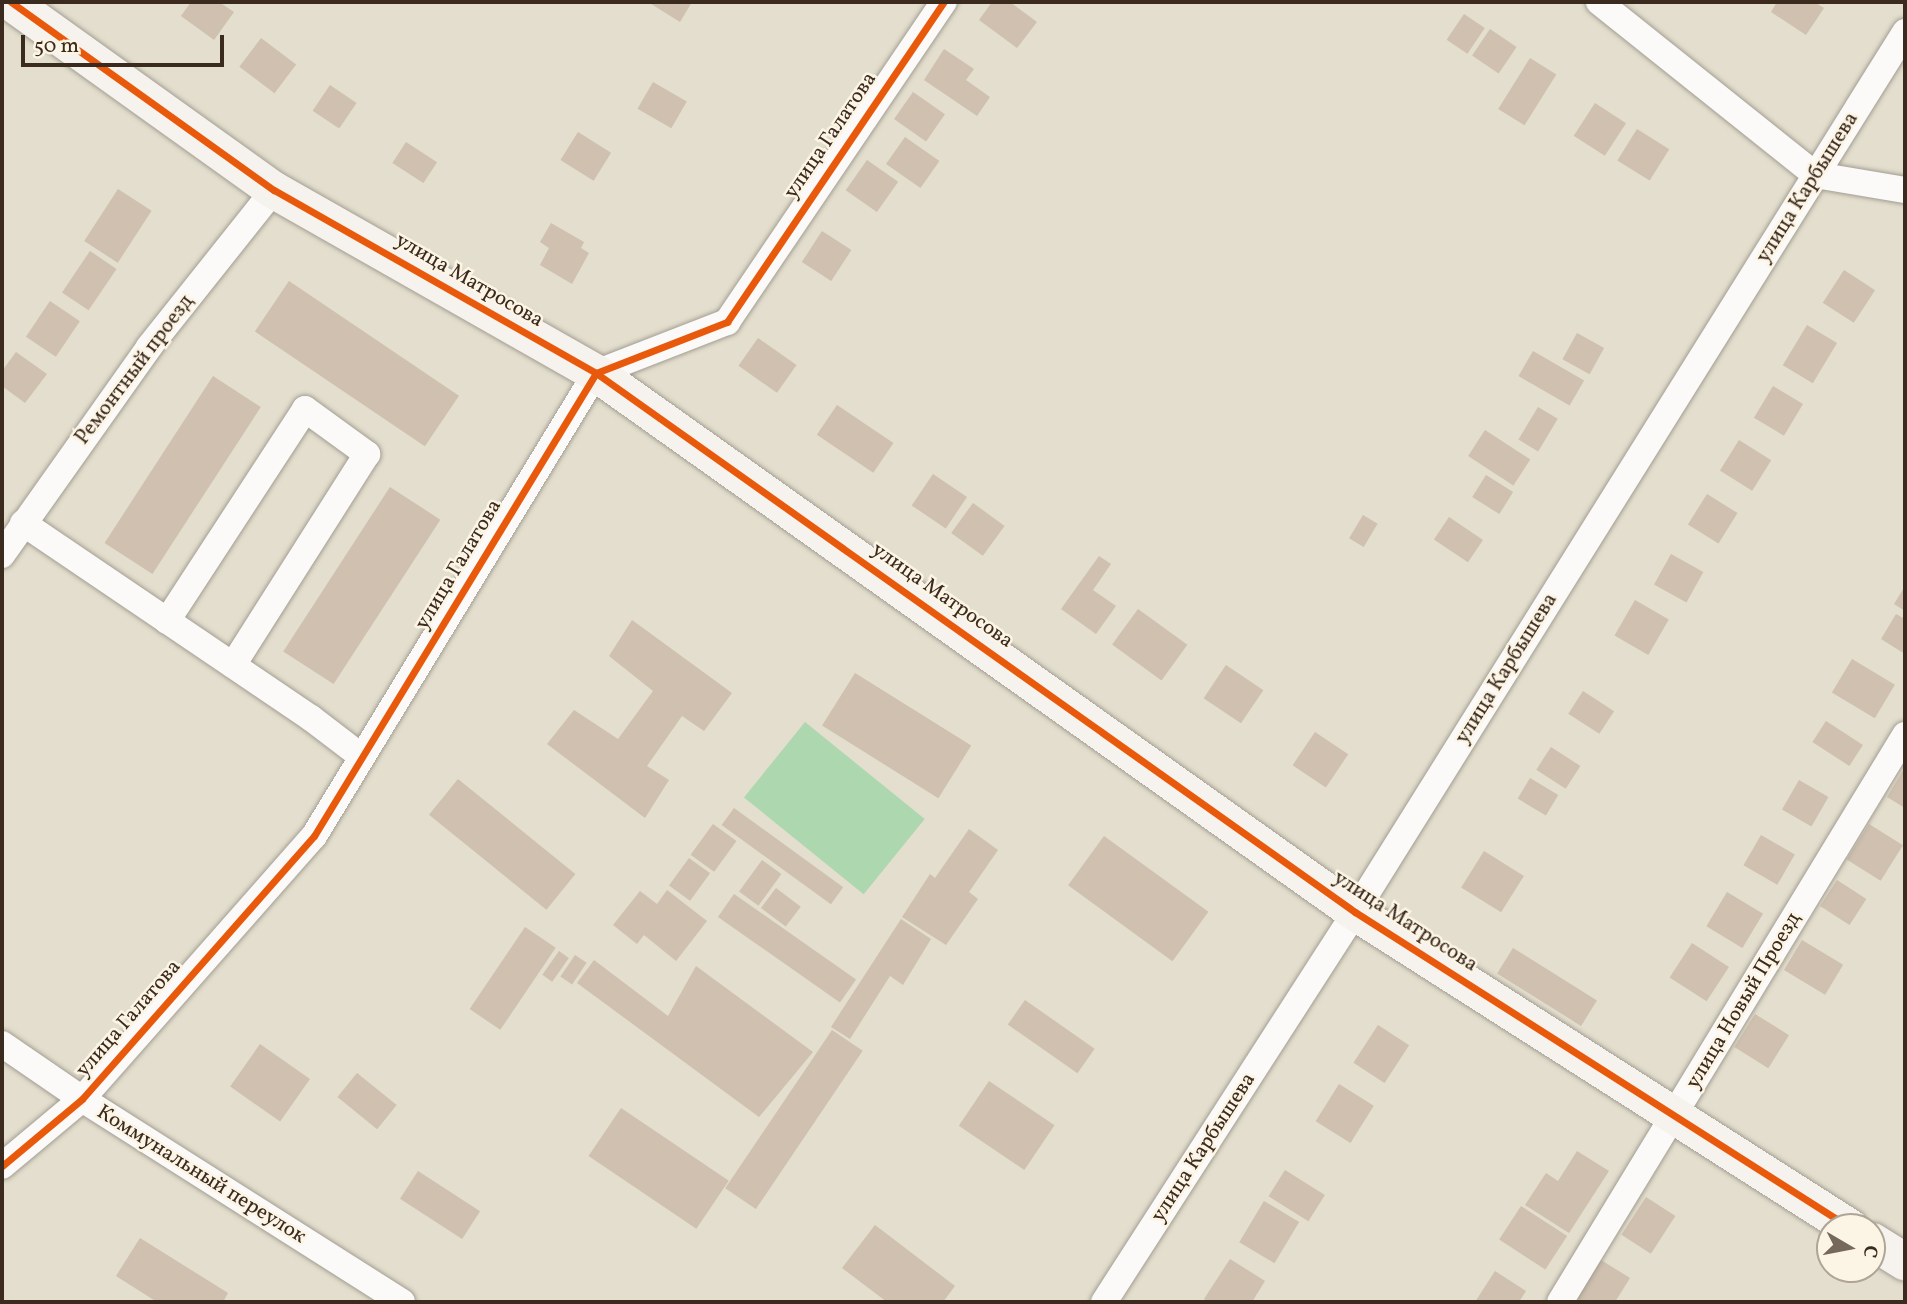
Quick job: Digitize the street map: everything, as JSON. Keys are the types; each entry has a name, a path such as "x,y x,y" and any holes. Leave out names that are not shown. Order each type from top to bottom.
{"street":[{"name":"улица Матросова","path":"10,2 274,190 596,373 1355,912 1827,1213"},
{"name":"улица Галатова","path":"2,1166 82,1099 314,836 596,373 727,322 944,2"},
{"path":"1599,2 1816,176 1905,190"},
{"name":"улица Карбышева","path":"1104,1302 1355,912 1905,32"},
{"name":"Ремонтный проезд","path":"2,555 149,347 274,190"},
{"path":"167,621 304,409 367,454 233,665"},
{"path":"23,523 233,665 362,757"},
{"name":"улица Новый Проезд","path":"1560,1302 1905,735"},
{"name":"Коммунальный переулок","path":"2,1044 82,1099 402,1302"},
{"path":"1886,1250 1905,1262"}],"green space":[{"path":"805,722 925,819 864,894 744,797"}],"building":[{"path":"191,2 219,2 234,12 214,40 181,16"},
{"path":"648,2 692,2 680,22"},
{"path":"992,2 1010,2 1037,22 1017,48 979,20"},
{"path":"1777,2 1814,2 1824,8 1806,35 1771,12"},
{"path":"1464,14 1485,28 1467,54 1447,40"},
{"path":"1490,29 1517,47 1499,73 1472,56"},
{"path":"261,38 296,64 274,93 239,67"},
{"path":"944,49 974,69 966,80 990,97 977,116 924,80"},
{"path":"1530,58 1556,74 1524,125 1498,109"},
{"path":"653,82 687,102 671,128 638,109"},
{"path":"330,85 357,103 339,129 313,111"},
{"path":"913,92 945,114 926,141 894,119"},
{"path":"1595,103 1626,123 1605,156 1574,136"},
{"path":"1637,129 1669,149 1650,181 1617,160"},
{"path":"578,132 611,153 594,181 561,160"},
{"path":"905,137 939,161 920,188 886,164"},
{"path":"406,142 437,162 423,183 392,163"},
{"path":"867,160 898,182 877,212 846,190"},
{"path":"118,189 152,211 118,263 84,241"},
{"path":"551,223 584,242 581,248 589,253 572,284 540,265 549,248 540,242"},
{"path":"822,231 851,250 831,281 802,262"},
{"path":"90,251 117,269 89,310 62,292"},
{"path":"1844,270 1875,290 1854,323 1823,303"},
{"path":"289,281 459,396 425,446 255,332"},
{"path":"50,301 80,321 56,357 26,337"},
{"path":"1807,325 1837,343 1813,383 1783,365"},
{"path":"1577,333 1604,348 1590,374 1562,359"},
{"path":"758,338 797,365 777,393 738,366"},
{"path":"1533,351 1584,380 1570,406 1518,376"},
{"path":"16,352 47,374 25,403 2,386 2,371"},
{"path":"213,376 261,407 152,574 105,543"},
{"path":"1773,386 1803,404 1784,436 1754,418"},
{"path":"837,405 893,443 873,473 817,435"},
{"path":"1538,407 1558,419 1538,451 1518,440"},
{"path":"1485,430 1530,459 1513,485 1468,456"},
{"path":"1739,440 1771,460 1752,491 1720,471"},
{"path":"933,474 967,497 946,528 912,506"},
{"path":"1486,475 1513,492 1499,514 1472,497"},
{"path":"390,487 440,520 334,684 283,651"},
{"path":"1707,494 1738,513 1718,544 1688,525"},
{"path":"973,503 1005,526 983,556 951,533"},
{"path":"1363,515 1378,524 1364,547 1349,538"},
{"path":"1449,517 1483,540 1468,562 1434,539"},
{"path":"1671,554 1703,572 1686,603 1654,585"},
{"path":"1099,556 1111,564 1093,590 1116,606 1096,634 1061,609"},
{"path":"1905,586 1905,611 1894,604"},
{"path":"1635,600 1669,620 1648,655 1614,636"},
{"path":"1138,609 1187,645 1161,680 1112,645"},
{"path":"1896,614 1905,619 1905,654 1881,639"},
{"path":"632,620 732,693 704,731 682,716 647,766 669,780 645,818 547,744 574,710 618,739 653,691 609,656"},
{"path":"1852,659 1895,685 1875,718 1832,692"},
{"path":"1226,665 1263,690 1241,723 1204,698"},
{"path":"855,673 971,746 938,798 822,726"},
{"path":"1583,691 1614,711 1599,734 1568,714"},
{"path":"1826,721 1863,745 1849,766 1812,742"},
{"path":"1315,732 1348,754 1326,788 1293,765"},
{"path":"1551,747 1580,766 1566,789 1536,770"},
{"path":"1905,767 1905,808 1887,797"},
{"path":"1530,778 1558,795 1546,816 1518,799"},
{"path":"458,779 575,874 546,910 429,815"},
{"path":"1799,780 1828,797 1811,826 1782,809"},
{"path":"734,808 843,887 831,904 722,825"},
{"path":"713,824 736,841 714,872 691,855"},
{"path":"1869,824 1903,845 1881,881 1847,860"},
{"path":"969,829 998,850 969,892 978,899 946,945 902,917 930,874 935,878"},
{"path":"1761,835 1795,855 1777,885 1744,865"},
{"path":"1104,836 1208,912 1173,961 1068,885"},
{"path":"1484,851 1524,876 1501,912 1461,887"},
{"path":"689,858 710,873 690,901 669,886"},
{"path":"762,860 781,874 758,906 739,892"},
{"path":"1837,880 1866,899 1849,925 1820,906"},
{"path":"776,888 801,907 786,927 761,908"},
{"path":"667,890 707,921 676,961 644,935 637,944 613,925 640,891 657,904"},
{"path":"1727,892 1763,914 1742,948 1706,926"},
{"path":"734,894 856,979 840,1002 718,917"},
{"path":"901,919 931,939 903,985 890,976 850,1039 831,1027"},
{"path":"525,927 556,948 500,1030 470,1009"},
{"path":"1802,940 1843,965 1825,995 1784,970"},
{"path":"1692,943 1729,967 1707,1001 1670,977"},
{"path":"1513,948 1597,1000 1581,1026 1497,973"},
{"path":"559,951 569,958 552,982 542,975"},
{"path":"575,955 587,963 572,984 560,977"},
{"path":"594,960 668,1016 696,966 813,1052 759,1117 577,983"},
{"path":"1025,1000 1095,1049 1077,1073 1008,1025"},
{"path":"1755,1014 1789,1035 1768,1068 1734,1047"},
{"path":"1378,1025 1409,1045 1385,1083 1353,1063"},
{"path":"832,1030 863,1051 756,1209 725,1188"},
{"path":"260,1044 310,1079 280,1122 230,1087"},
{"path":"357,1073 397,1105 377,1129 337,1097"},
{"path":"989,1081 1054,1125 1024,1170 959,1126"},
{"path":"1339,1084 1374,1106 1350,1143 1316,1121"},
{"path":"621,1108 729,1181 696,1229 589,1156"},
{"path":"1577,1151 1609,1171 1569,1233 1525,1205 1546,1173 1558,1181"},
{"path":"1285,1170 1325,1195 1308,1221 1269,1196"},
{"path":"418,1171 480,1211 462,1239 400,1199"},
{"path":"1646,1197 1675,1216 1651,1254 1621,1235"},
{"path":"1264,1201 1299,1222 1274,1263 1239,1242"},
{"path":"1521,1206 1567,1236 1545,1270 1499,1240"},
{"path":"875,1225 955,1286 943,1302 887,1302 842,1268"},
{"path":"140,1238 228,1293 223,1302 157,1302 116,1276"},
{"path":"1230,1259 1265,1281 1252,1302 1209,1302 1204,1299"},
{"path":"1601,1260 1630,1278 1615,1302 1582,1302 1577,1298"},
{"path":"1495,1271 1526,1291 1519,1302 1475,1302"}],"cycle path":[{"path":"11,2 274,190 596,373 1355,912 1827,1213"},
{"path":"2,1166 82,1099 314,836 596,373 727,322 944,2"}]}
